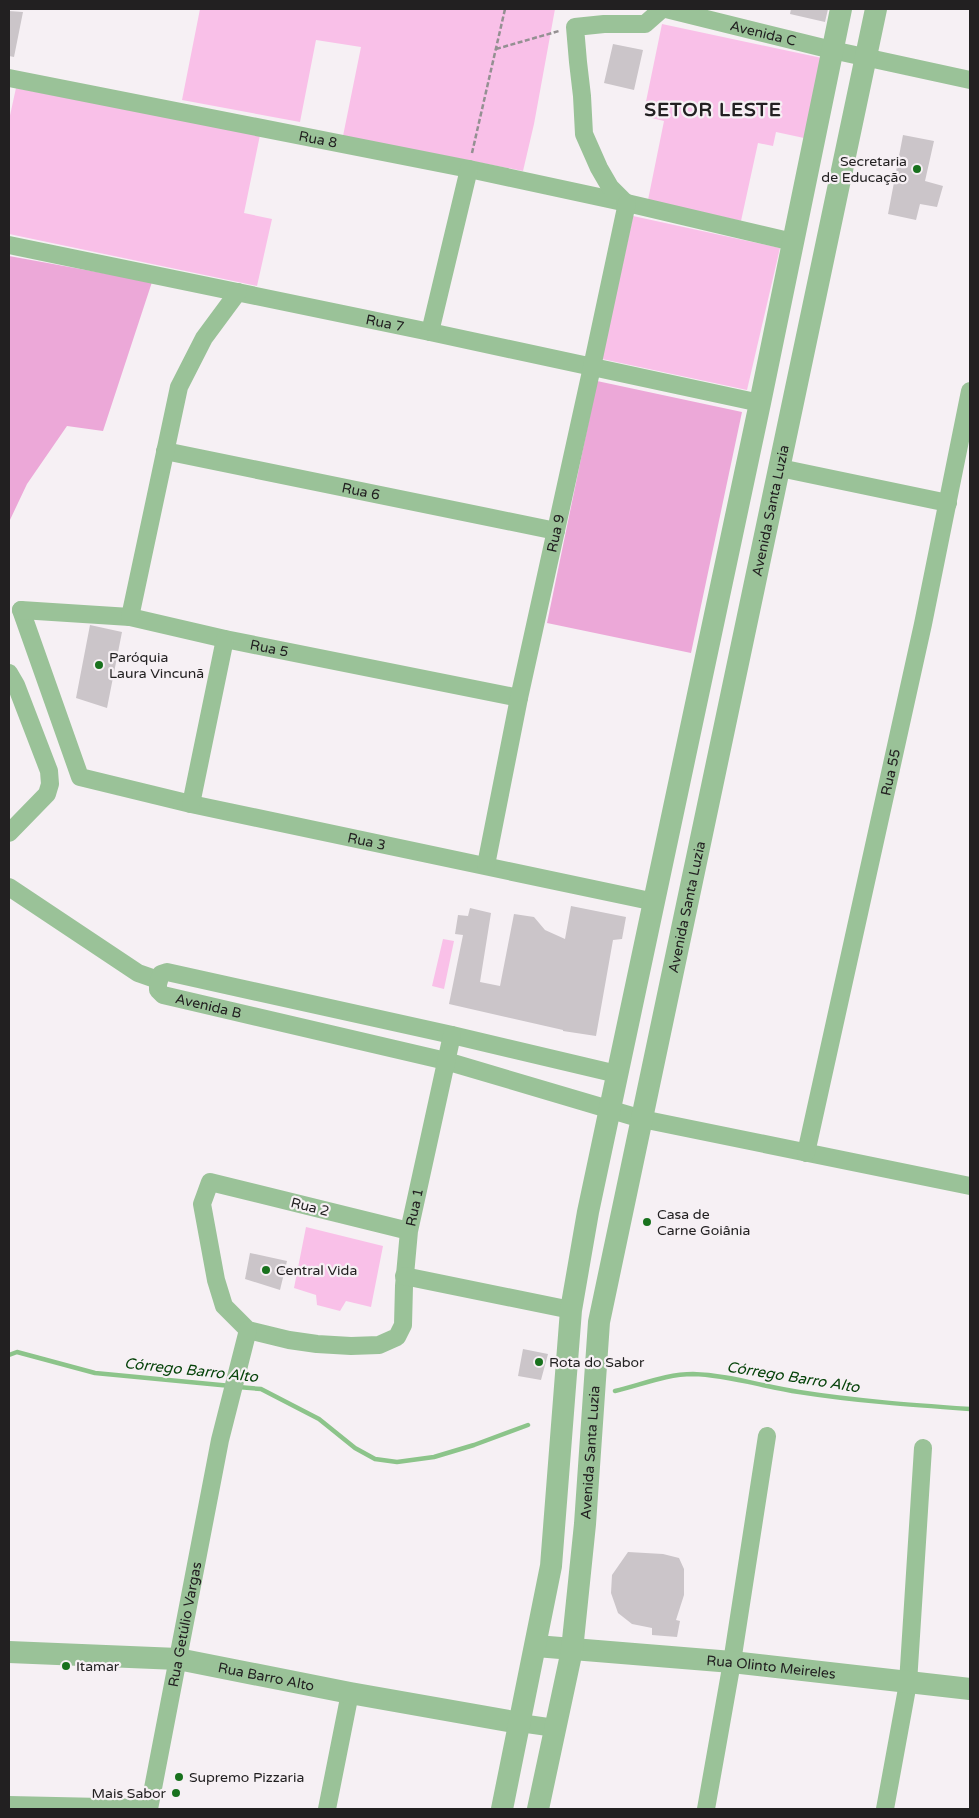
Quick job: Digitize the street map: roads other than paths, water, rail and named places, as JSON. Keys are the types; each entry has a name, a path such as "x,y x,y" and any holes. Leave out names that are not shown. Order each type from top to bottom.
{"street":[{"path":"627,203 606,180 584,134 575,26 645,24 662,9"},
{"name":"Avenida C","path":"666,9 866,58"},
{"path":"502,1809 551,1566 571,1310 588,1212 715,619 840,9"},
{"name":"Avenida Santa Luzia","path":"538,1809 572,1650 585,1524 599,1322 850,140 876,9"},
{"path":"866,58 970,80"},
{"name":"Rua 8","path":"9,78 469,169 627,203 792,242"},
{"path":"816,133 850,140"},
{"path":"430,332 469,169"},
{"name":"Rua 9","path":"486,865 519,698 627,203"},
{"name":"Rua 7","path":"9,246 430,332 760,403"},
{"path":"130,617 179,387 204,338 238,292"},
{"name":"Rua 55","path":"806,1153 948,503 962,471 970,391"},
{"name":"Rua 6","path":"165,451 556,531"},
{"path":"780,468 948,503"},
{"name":"Rua 5","path":"15,614 130,617 225,639 519,698"},
{"name":"Rua 3","path":"15,614 80,777 192,804 654,902"},
{"path":"715,619 747,625"},
{"path":"192,804 225,639"},
{"path":"9,673 16,685 49,771 50,784 47,794 9,833"},
{"path":"9,887 138,973 158,980"},
{"name":"Avenida B","path":"617,1074 452,1035 167,972 161,974 158,980 158,990 163,995 446,1060 642,1119 970,1186"},
{"name":"Rua 1","path":"248,1330 288,1340 351,1346 379,1345 396,1336 403,1325 404,1276 409,1231 452,1035"},
{"name":"Rua 2","path":"248,1330 224,1306 216,1280 202,1204 210,1182 409,1231"},
{"path":"404,1276 571,1310"},
{"name":"Rua Getúlio Vargas","path":"149,1809 220,1440 248,1330"},
{"path":"706,1809 732,1662 767,1436"},
{"path":"885,1809 908,1683 922,1448"},
{"name":"Rua Olinto Meireles","path":"536,1646 732,1662 970,1689"},
{"name":"Rua Barro Alto","path":"9,1652 178,1659 350,1693 520,1723"},
{"path":"327,1809 350,1693"},
{"path":"520,1723 555,1728"},
{"path":"9,1805 149,1809"}],"waterway":[{"name":"Córrego Barro Alto","path":"9,1355 17,1352 95,1373 231,1386"},
{"name":"Córrego Barro Alto","path":"615,1391 663,1378 693,1374 842,1398 970,1409"},
{"name":"Córrego Barro Alto","path":"238,1387 261,1389 319,1419 355,1448 375,1459 397,1462 434,1457 474,1445 528,1425"}],"place":[{"name":"Secretaria de Educação","path":"917,169"},
{"name":"Paróquia Laura Vincunã","path":"99,665"},
{"name":"Casa de Carne Goiânia","path":"647,1222"},
{"name":"Central Vida","path":"266,1270"},
{"name":"Rota do Sabor","path":"539,1362"},
{"name":"Itamar","path":"66,1666"},
{"name":"Supremo Pizzaria","path":"179,1777"},
{"name":"Mais Sabor","path":"176,1793"}],"district":[{"name":"SETOR LESTE","path":"713,110"}]}
